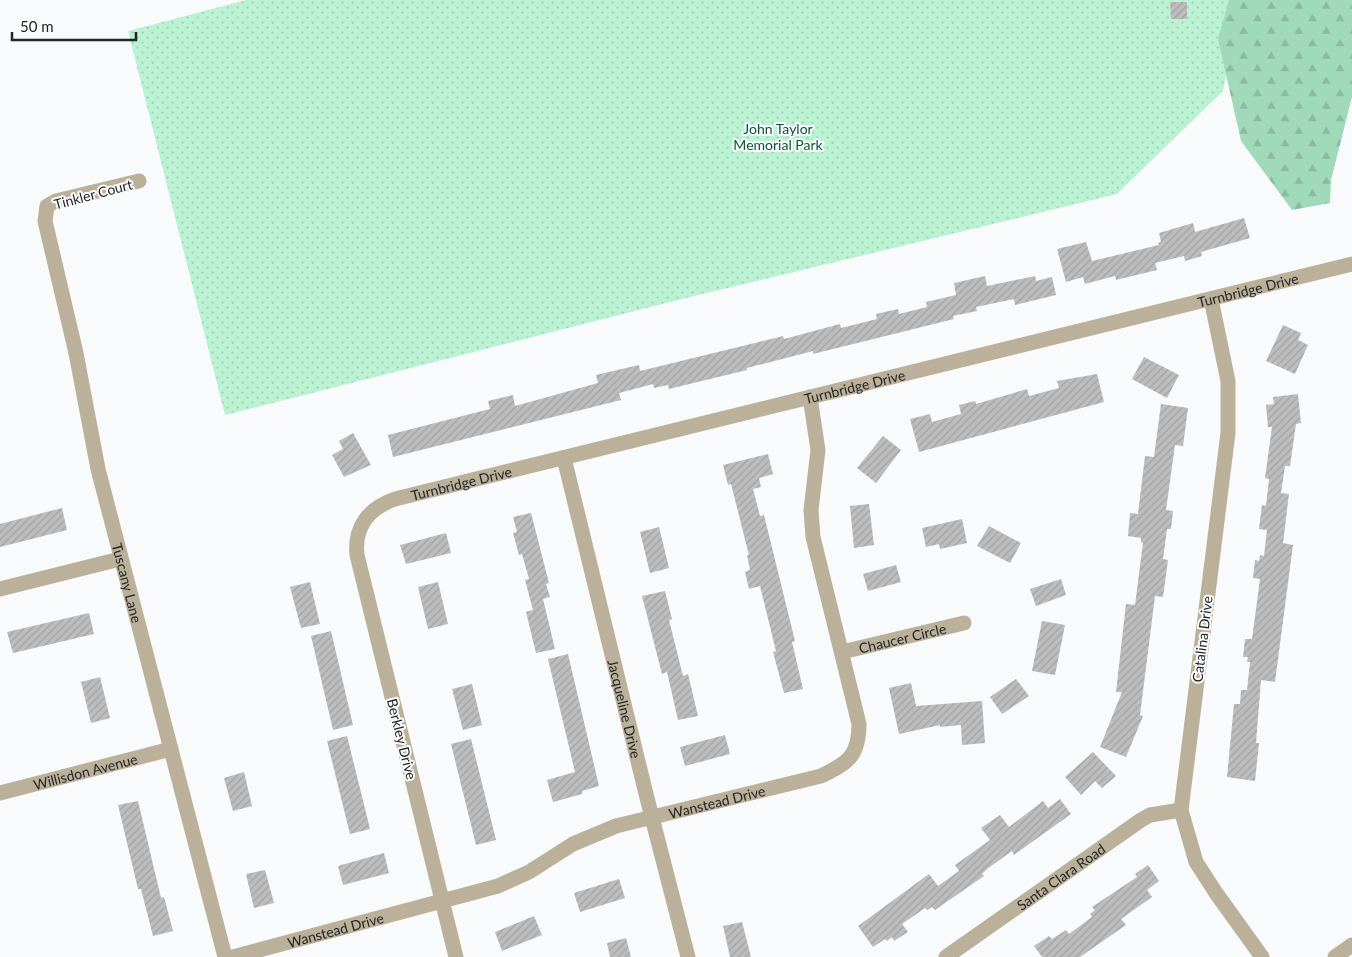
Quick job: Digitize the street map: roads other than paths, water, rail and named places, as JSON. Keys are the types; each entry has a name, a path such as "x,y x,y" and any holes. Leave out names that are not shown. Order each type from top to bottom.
{"street":[{"name":"Tinkler Court","path":"47,206 67,198 139,181"},
{"name":"Tuscany Lane","path":"47,206 45,221 76,353 98,469 225,957"},
{"name":"Turnbridge Drive","path":"364,521 376,508 395,499 1352,264"},
{"name":"Catalina Drive","path":"1211,299 1228,381 1228,433 1181,810 1196,862 1262,957"},
{"name":"Wanstead Drive","path":"233,957 498,886 529,872 586,838 616,826 821,776 849,760 859,737 859,724 811,523 818,450 810,396"},
{"name":"Jacqueline Drive","path":"564,458 688,957"},
{"name":"Berkley Drive","path":"364,521 357,536 357,555 456,957"},
{"path":"0,589 120,559"},
{"name":"Chaucer Circle","path":"842,652 964,623"},
{"name":"Willisdon Avenue","path":"0,793 170,749"},
{"name":"Santa Clara Road","path":"946,957 1141,820 1150,815 1181,810"},
{"path":"1334,957 1352,945"}],"park label":[{"name":"John Taylor Memorial Park","path":"778,136"}]}
